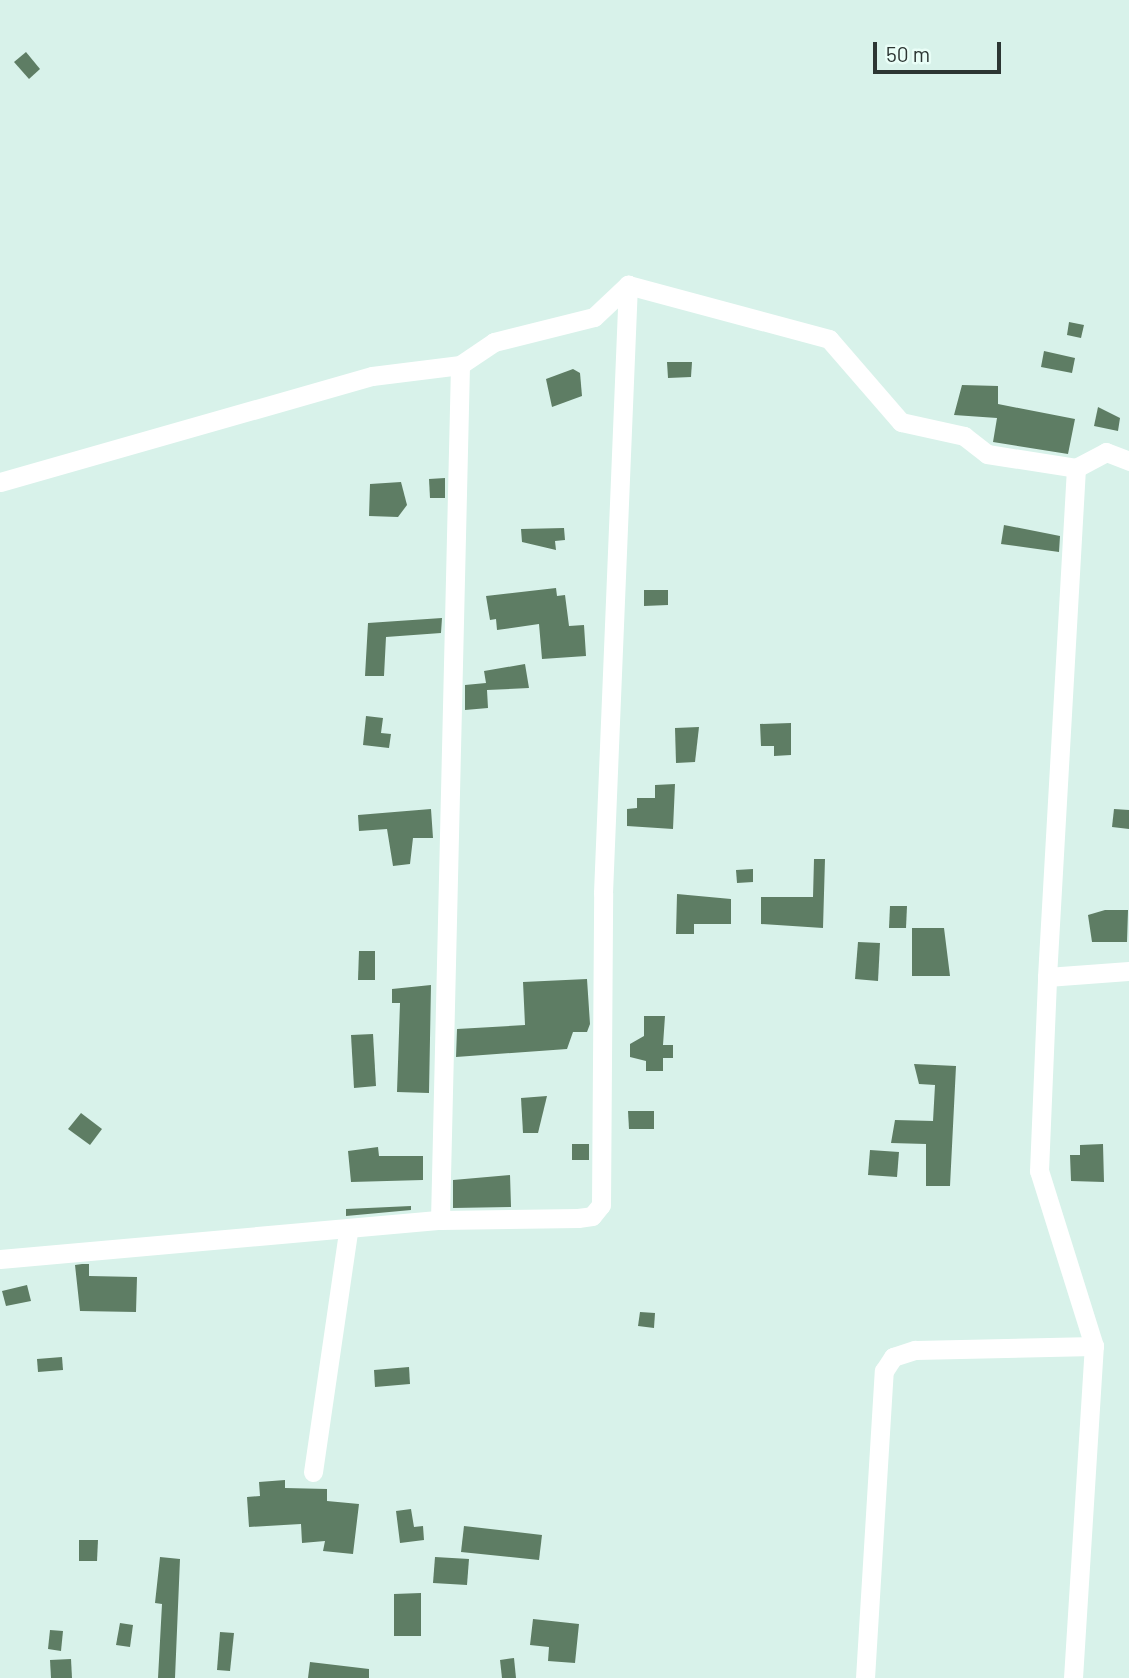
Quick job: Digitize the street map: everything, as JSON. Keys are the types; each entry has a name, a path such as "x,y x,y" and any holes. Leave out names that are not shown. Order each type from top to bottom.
{"street":[{"path":"0,482 372,376 460,365 495,342 594,317 628,285"},
{"path":"628,285 829,339 901,422 964,436 987,454 1076,468 1106,453 1129,461"},
{"path":"0,1259 348,1232 440,1220 578,1218 592,1216 601,1205 603,893 628,285"},
{"path":"440,1220 460,365"},
{"path":"1073,1678 1094,1346 1039,1171 1076,468"},
{"path":"1048,977 1129,971"},
{"path":"313,1472 348,1232"},
{"path":"865,1678 884,1371 893,1357 927,1349 1094,1346"}],"building":[{"path":"26,52 40,69 29,79 14,62"},
{"path":"1069,322 1084,325 1081,338 1067,335"},
{"path":"1044,351 1075,358 1072,373 1041,367"},
{"path":"667,362 692,362 691,377 668,378"},
{"path":"573,369 580,373 582,396 552,407 546,379"},
{"path":"962,385 998,386 998,404 1075,419 1068,454 993,442 997,418 954,415"},
{"path":"1098,407 1120,418 1118,431 1094,426"},
{"path":"445,478 445,498 430,498 429,479"},
{"path":"401,482 407,505 398,517 369,516 370,484"},
{"path":"1004,525 1060,536 1059,552 1001,544"},
{"path":"564,528 565,540 555,541 556,550 522,542 521,529"},
{"path":"556,588 557,596 565,595 569,626 584,625 586,656 542,659 539,624 497,630 496,619 490,620 486,596"},
{"path":"644,590 668,590 668,605 644,606"},
{"path":"442,618 441,633 386,637 384,676 365,676 368,623"},
{"path":"525,664 529,688 487,690 488,708 465,710 465,685 486,683 484,671"},
{"path":"366,716 383,718 381,733 391,734 389,748 363,745"},
{"path":"791,723 791,755 774,756 774,746 761,746 760,724"},
{"path":"699,727 695,762 676,763 675,728"},
{"path":"675,784 673,829 627,826 627,809 637,808 637,798 655,798 655,785"},
{"path":"431,809 433,838 413,838 410,864 393,866 387,829 359,831 358,815"},
{"path":"1114,809 1129,810 1129,829 1112,827"},
{"path":"814,859 825,859 823,928 761,924 761,897 813,897"},
{"path":"753,869 753,882 737,883 736,870"},
{"path":"677,894 731,899 731,924 694,924 694,934 676,934"},
{"path":"890,906 907,906 906,928 889,928"},
{"path":"1105,910 1128,910 1127,942 1092,942 1088,915"},
{"path":"912,928 944,928 950,976 912,976"},
{"path":"858,942 880,943 878,981 855,979"},
{"path":"359,951 375,951 375,980 358,980"},
{"path":"587,979 590,1024 587,1032 573,1032 567,1049 456,1057 457,1029 525,1025 523,982"},
{"path":"431,985 429,1093 397,1092 400,1003 392,1003 392,989"},
{"path":"644,1016 665,1016 663,1045 673,1045 673,1058 663,1058 663,1071 646,1071 646,1061 630,1057 630,1044 644,1036"},
{"path":"373,1034 376,1086 354,1088 351,1035"},
{"path":"914,1064 956,1066 950,1186 926,1186 926,1144 891,1143 895,1120 933,1121 935,1085 919,1084"},
{"path":"547,1096 538,1133 523,1133 521,1098"},
{"path":"628,1111 654,1111 654,1129 629,1129"},
{"path":"81,1113 102,1129 90,1145 68,1129"},
{"path":"572,1144 589,1144 589,1160 572,1160"},
{"path":"1103,1144 1104,1182 1071,1181 1070,1155 1080,1155 1080,1145"},
{"path":"378,1147 379,1156 423,1156 423,1180 351,1182 348,1151"},
{"path":"870,1150 899,1152 897,1177 868,1175"},
{"path":"510,1175 511,1207 453,1208 453,1180"},
{"path":"411,1206 411,1210 346,1216 346,1209"},
{"path":"89,1264 89,1276 137,1277 136,1312 80,1311 75,1265"},
{"path":"27,1285 31,1301 6,1306 2,1291"},
{"path":"640,1312 655,1313 654,1328 638,1326"},
{"path":"62,1357 63,1370 38,1372 37,1359"},
{"path":"409,1367 410,1384 375,1387 374,1370"},
{"path":"285,1480 285,1488 327,1489 327,1501 359,1504 353,1554 323,1551 325,1541 302,1543 301,1524 249,1527 247,1497 260,1496 259,1482"},
{"path":"411,1509 414,1527 423,1526 424,1540 400,1543 396,1511"},
{"path":"464,1526 542,1535 539,1560 461,1552"},
{"path":"79,1540 98,1540 97,1561 79,1561"},
{"path":"160,1557 180,1559 175,1678 158,1678 162,1604 155,1603"},
{"path":"435,1557 469,1559 467,1585 433,1583"},
{"path":"421,1593 421,1636 394,1636 394,1594"},
{"path":"533,1619 579,1624 575,1663 548,1661 549,1647 530,1645"},
{"path":"120,1623 133,1625 130,1647 116,1645"},
{"path":"50,1630 63,1631 61,1651 48,1649"},
{"path":"220,1632 234,1633 230,1671 217,1670"},
{"path":"514,1658 516,1678 502,1678 500,1660"},
{"path":"71,1659 72,1678 51,1678 50,1660"},
{"path":"310,1662 369,1669 369,1678 308,1678"}]}
